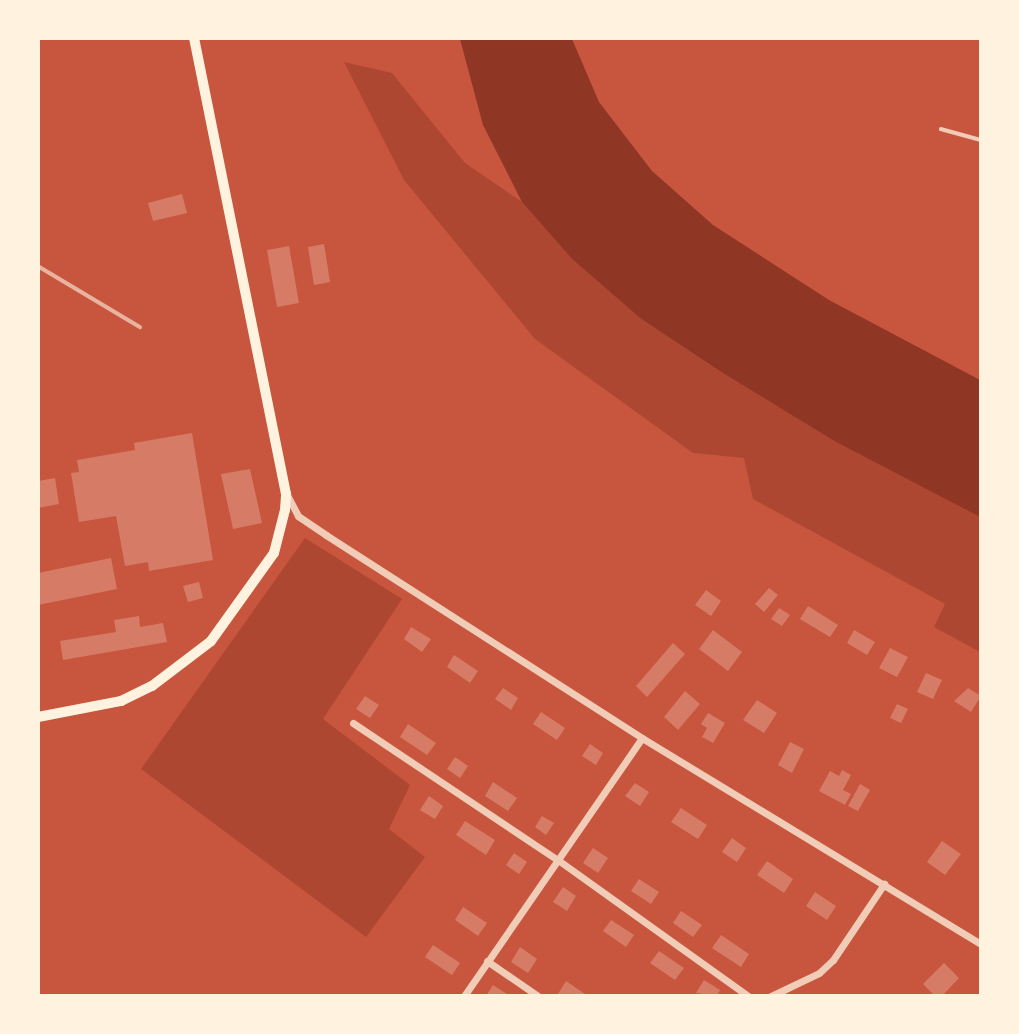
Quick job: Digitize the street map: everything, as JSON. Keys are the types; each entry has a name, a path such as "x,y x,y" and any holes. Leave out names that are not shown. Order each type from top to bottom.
{"main road":[{"path":"38,717 121,701 152,686 211,641 274,553 286,494 194,38"}],"street":[{"path":"286,494 298,516 326,536 642,738 981,944"},
{"path":"352,723 558,860 751,995"},
{"path":"464,996 642,738"},
{"path":"771,996 819,973 833,960 884,884"},
{"path":"488,961 538,996"}],"lane":[{"path":"942,129 981,140"}],"shaded area":[{"path":"460,39 572,39 599,102 652,171 713,225 829,300 980,380 980,517 836,442 723,373 640,318 572,259 522,202 483,125"},
{"path":"344,62 392,73 465,163 522,202 572,259 640,318 836,442 980,517 980,652 934,627 945,604 753,499 744,458 693,453 535,339 404,180"},
{"path":"305,538 402,599 323,719 410,785 389,829 425,857 366,937 141,769"}],"building":[{"path":"182,194 187,213 153,221 148,203"},
{"path":"324,244 330,282 314,285 308,247"},
{"path":"289,246 299,303 277,307 267,250"},
{"path":"192,433 213,560 149,571 148,562 125,566 116,516 79,522 71,473 79,472 77,460 135,450 134,443"},
{"path":"250,469 262,523 233,529 221,474"},
{"path":"55,478 59,504 38,508 38,481"},
{"path":"111,558 117,589 38,605 38,573"},
{"path":"199,582 203,598 188,602 183,586"},
{"path":"769,588 778,595 764,612 755,604"},
{"path":"706,590 721,601 711,616 695,605"},
{"path":"808,606 838,625 830,637 800,619"},
{"path":"779,608 790,615 782,626 771,619"},
{"path":"139,616 140,627 163,623 167,642 63,660 60,641 116,632 114,620"},
{"path":"411,627 431,639 422,652 404,639"},
{"path":"713,630 742,652 728,671 699,649"},
{"path":"854,630 875,642 867,655 847,643"},
{"path":"673,643 685,654 647,697 636,686"},
{"path":"890,648 908,657 897,677 879,668"},
{"path":"454,655 478,671 470,683 447,667"},
{"path":"926,673 942,680 933,699 917,692"},
{"path":"503,688 518,698 511,710 495,699"},
{"path":"968,688 981,696 971,712 954,701"},
{"path":"685,691 700,704 678,730 664,717"},
{"path":"365,696 379,705 370,718 356,709"},
{"path":"757,700 777,713 764,733 743,720"},
{"path":"897,704 908,709 901,723 890,718"},
{"path":"541,712 565,728 557,740 533,724"},
{"path":"708,713 725,723 713,743 702,737 707,728 701,724"},
{"path":"408,724 436,743 427,755 400,737"},
{"path":"790,742 804,749 792,773 778,765"},
{"path":"590,744 603,753 596,765 582,756"},
{"path":"455,757 468,766 460,778 447,769"},
{"path":"842,770 851,775 843,790 851,794 845,805 819,791 830,771 839,776"},
{"path":"493,782 517,798 508,811 485,796"},
{"path":"635,783 649,792 640,806 625,796"},
{"path":"860,784 870,790 858,811 848,806"},
{"path":"429,796 443,806 435,819 420,810"},
{"path":"681,808 707,825 698,839 671,822"},
{"path":"542,816 554,823 546,835 535,827"},
{"path":"465,821 495,840 486,855 456,835"},
{"path":"732,838 746,848 737,862 722,852"},
{"path":"942,841 961,854 945,875 927,862"},
{"path":"593,848 608,858 598,873 583,863"},
{"path":"514,853 527,862 519,874 506,865"},
{"path":"767,861 793,879 784,893 757,875"},
{"path":"639,879 659,892 651,904 631,891"},
{"path":"563,887 576,896 567,911 553,902"},
{"path":"815,892 836,906 827,920 806,906"},
{"path":"463,907 487,923 478,936 455,920"},
{"path":"681,911 702,925 693,937 673,923"},
{"path":"611,920 634,935 626,947 603,931"},
{"path":"721,935 749,954 741,967 712,948"},
{"path":"433,945 460,963 452,975 425,957"},
{"path":"520,947 537,959 528,973 511,962"},
{"path":"659,951 684,968 675,980 650,963"},
{"path":"944,963 959,978 942,996 935,996 923,984"},
{"path":"704,980 720,990 717,996 696,993"},
{"path":"566,981 588,996 558,994"},
{"path":"493,985 510,996 486,996"}],"railway":[{"path":"38,266 140,327"}]}
